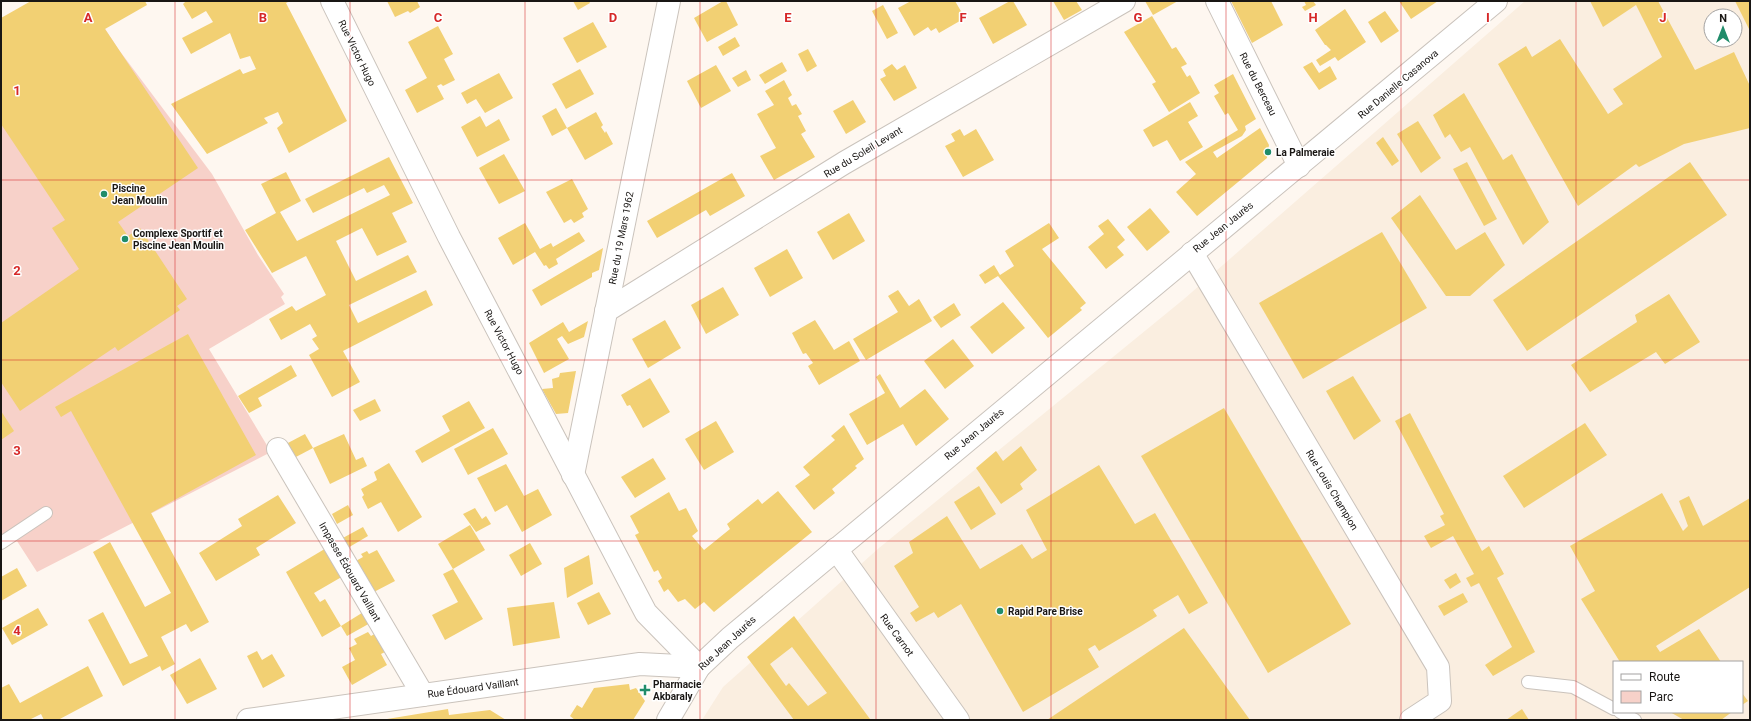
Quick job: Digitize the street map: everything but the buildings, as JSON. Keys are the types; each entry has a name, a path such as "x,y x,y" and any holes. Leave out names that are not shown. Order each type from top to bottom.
{"street":[{"name":"Rue Victor Hugo","path":"332,1 449,237 646,613 698,667"},
{"name":"Rue du 19 Mars 1962","path":"573,475 669,1"},
{"name":"Rue du Soleil Levant","path":"606,311 844,163 1124,1"},
{"name":"Rue du Berceau","path":"1217,1 1299,166"},
{"name":"Rue Danielle Casanova","path":"1299,166 1496,1"},
{"name":"Rue Jean Jaurès","path":"668,720 698,667 730,638 1192,253 1299,166"},
{"name":"Rue Louis Champion","path":"1192,253 1438,667 1440,701 1411,720"},
{"name":"Impasse Édouard Vaillant","path":"278,449 423,695"},
{"name":"Rue Carnot","path":"836,549 958,720"},
{"name":"Rue Édouard Vaillant","path":"248,720 640,664 698,667"}],"lane":[{"path":"1,543 46,514"},
{"path":"1528,682 1573,687 1613,708"},
{"path":"1622,713 1635,720"}],"shaded area":[{"path":"1525,1 1750,1 1750,720 702,720 723,687 879,548 1184,299"}],"green space":[{"name":"Complexe Sportif et Piscine Jean Moulin","path":"94,12 119,50 212,174 258,255 284,294 281,297 285,304 209,349 271,452 37,572 17,541 1,550 1,74"}],"place":[{"name":"La Palmeraie","path":"1268,152"},
{"name":"Piscine Jean Moulin","path":"104,194"},
{"name":"Complexe Sportif et Piscine Jean Moulin","path":"125,239"},
{"name":"Rapid Pare Brise","path":"1000,611"},
{"name":"Pharmacie Akbaraly","path":"645,690"}]}
